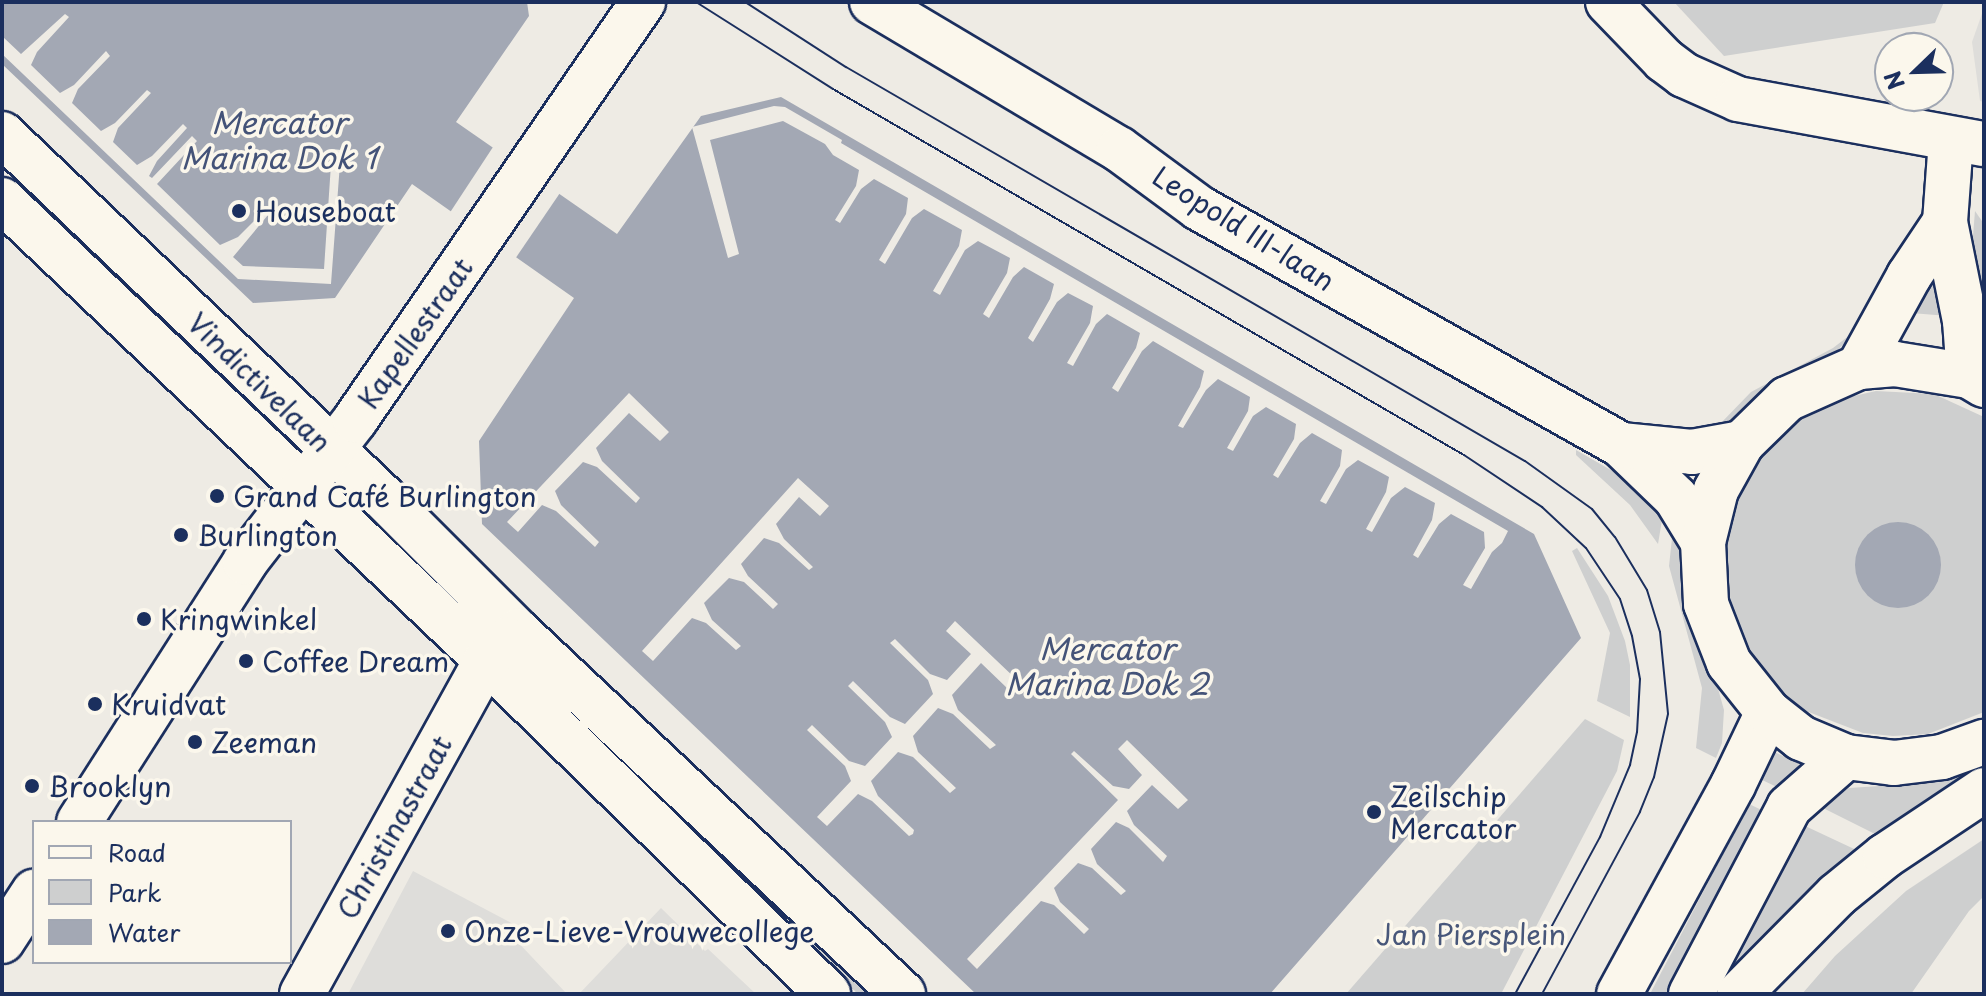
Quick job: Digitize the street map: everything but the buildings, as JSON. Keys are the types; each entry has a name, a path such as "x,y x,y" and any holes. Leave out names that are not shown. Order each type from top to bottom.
{"street":[{"name":"Kapellestraat","path":"80,820 245,562 332,450 643,2"},
{"name":"Leopold III-laan","path":"872,2 1119,149 1199,208 1621,445 1676,498 1703,542"},
{"path":"1608,2 1674,68 1738,99 1968,142 1945,222 1909,276 1859,367"},
{"name":"Vindictivelaan","path":"2,134 517,631 903,994"},
{"name":"Vindictivelaan","path":"2,200 486,660 828,994"},
{"path":"1945,222 1976,380 1895,364 1859,367 1787,399 1742,443 1716,490 1703,542 1706,604 1729,663 1768,712 1801,738 1846,757 1894,763 1942,757 1984,742"},
{"name":"Leopold III-laan","path":"1621,445 1692,452 1742,443"},
{"path":"486,660 517,631"},
{"name":"Christinastraat","path":"302,994 486,660"},
{"path":"1619,994 1733,785 1768,712"},
{"path":"1691,994 1789,807 1846,757"},
{"path":"1739,994 1837,895 1885,856 1984,790"},
{"path":"2,941 32,895"}],"shaded area":[{"path":"1984,8 1984,102 1980,101 1972,42"},
{"name":"Onze-Lieve-Vrouwecollege","path":"413,871 517,926 512,936 567,994 348,994"},
{"name":"Onze-Lieve-Vrouwecollege","path":"661,908 705,951 708,949 756,994 579,994"}],"green space":[{"path":"1674,2 1944,2 1935,23 1724,56"},
{"path":"1975,211 1984,224 1984,321 1971,261"},
{"path":"1939,271 1948,316 1911,313 1932,273"},
{"path":"1859,328 1831,357 1734,419 1719,425 1751,392 1833,348"},
{"path":"1876,391 1934,394 1984,417 1984,712 1928,734 1893,736 1863,733 1806,711 1777,689 1747,652 1728,611 1722,557 1731,509 1750,468 1768,446 1800,418 1836,400"},
{"path":"1576,450 1649,492 1663,514 1658,544 1630,505 1576,455"},
{"path":"1673,529 1681,554 1682,588 1690,624 1715,678 1724,710 1722,743 1716,758 1696,748 1702,688 1669,566"},
{"path":"1577,548 1608,596 1625,641 1630,665 1630,717 1597,701 1610,633 1572,551"},
{"path":"524,668 664,802 724,842 884,994 858,994 520,672"},
{"name":"Jan Piersplein","path":"1585,719 1624,740 1617,771 1501,994 1346,994"},
{"path":"1772,751 1797,762 1802,770 1785,791 1758,778"},
{"path":"1984,768 1984,777 1887,840 1817,805 1849,788 1942,782"},
{"path":"1749,804 1770,814 1673,994 1650,994"},
{"path":"1803,825 1867,855 1721,994 1712,994"},
{"path":"1984,839 1984,896 1969,911 1911,994 1802,994 1835,956 1906,891"}],"water":[{"name":"Mercator Marina Dok 2","path":"2,2 527,2 529,16 456,122 617,234 701,116 781,97 1534,534 1581,638 1270,994 976,994 482,524 479,441 574,298 412,184 335,298 253,303 2,64"},
{"path":"1898,522 1915,525 1929,534 1938,548 1941,565 1938,582 1929,596 1915,605 1898,608 1881,605 1867,596 1858,582 1855,565 1858,548 1867,534 1881,525"}],"pier":[{"path":"65,14 69,17 37,52 31,65 60,93 74,85 106,51 110,56 78,89 72,103 101,131 115,123 147,90 151,93 118,128 113,142 137,165 152,156 183,124 187,128 157,161 149,176 152,178 192,136 197,141 157,184 220,245 238,237 269,206 273,209 233,257 243,266 324,269 332,149 341,150 331,284 238,279 2,54 2,36 21,54"},
{"path":"774,106 785,107 842,140 841,143 1508,531 1502,543 1492,552 1471,589 1463,585 1485,548 1484,532 1451,514 1439,524 1418,558 1413,555 1432,520 1435,503 1405,487 1391,498 1372,532 1366,529 1386,492 1389,477 1358,460 1346,469 1326,504 1320,501 1340,466 1342,450 1312,433 1300,443 1278,478 1273,475 1294,439 1296,424 1266,407 1253,416 1233,451 1227,448 1248,411 1250,397 1218,379 1206,390 1183,428 1178,426 1200,387 1204,371 1153,341 1142,351 1118,392 1112,388 1136,348 1140,333 1107,314 1096,324 1073,366 1067,363 1090,323 1093,306 1068,293 1057,302 1033,342 1028,338 1050,299 1054,284 1024,267 1013,277 989,318 983,314 1007,273 1010,258 978,241 965,250 940,295 933,291 959,246 962,230 924,209 912,218 885,264 879,260 906,214 908,198 874,179 861,189 840,223 835,220 856,186 859,170 833,155 825,144 783,121 710,140 739,254 728,258 692,127"},
{"path":"495,144 562,190 515,259 449,214"},
{"path":"629,393 669,432 660,441 629,413 596,448 602,461 640,498 636,503 597,467 583,462 555,491 561,505 599,542 595,547 556,511 542,505 518,532 507,522"},
{"path":"798,478 829,506 820,516 799,497 776,524 784,539 813,567 809,570 779,543 764,538 741,564 748,576 778,604 773,609 744,582 729,578 704,603 712,620 741,646 736,650 706,623 692,618 653,661 642,651"},
{"path":"955,621 1016,679 1007,688 981,663 952,695 958,710 996,745 990,749 953,714 938,708 913,736 918,752 956,788 950,793 913,757 898,752 871,781 878,796 914,830 913,834 909,836 872,801 858,794 827,826 817,817 851,781 845,766 807,730 812,725 849,761 865,766 892,737 885,722 848,686 853,681 890,717 905,724 933,694 928,680 890,643 895,639 930,674 947,680 971,654 946,631"},
{"path":"1127,740 1188,800 1178,809 1152,785 1127,811 1134,825 1167,856 1163,862 1129,828 1116,822 1091,849 1097,864 1126,891 1121,895 1092,868 1078,863 1054,888 1060,902 1089,929 1084,934 1054,905 1041,901 977,969 967,959 1118,800 1071,754 1074,751 1113,786 1129,789 1142,775 1118,749"}],"tram line":[{"path":"696,2 833,89 1464,455 1542,507 1586,548 1620,599 1632,636 1640,679 1637,732 1630,765 1600,837 1515,994"},
{"path":"745,2 846,67 1525,461 1592,509 1615,537 1647,590 1660,632 1668,714 1654,777 1640,812 1542,994"}],"place":[{"name":"Houseboat","path":"239,211"},
{"name":"Grand Café Burlington","path":"217,496"},
{"name":"Burlington","path":"181,535"},
{"name":"Kringwinkel","path":"144,619"},
{"name":"Coffee Dream","path":"246,661"},
{"name":"Kruidvat","path":"95,704"},
{"name":"Zeeman","path":"195,742"},
{"name":"Brooklyn","path":"32,786"},
{"name":"Zeilschip Mercator","path":"1374,812"},
{"name":"Onze-Lieve-Vrouwecollege","path":"448,931"}],"water label":[{"name":"Mercator Marina Dok 1","path":"279,139"}]}
